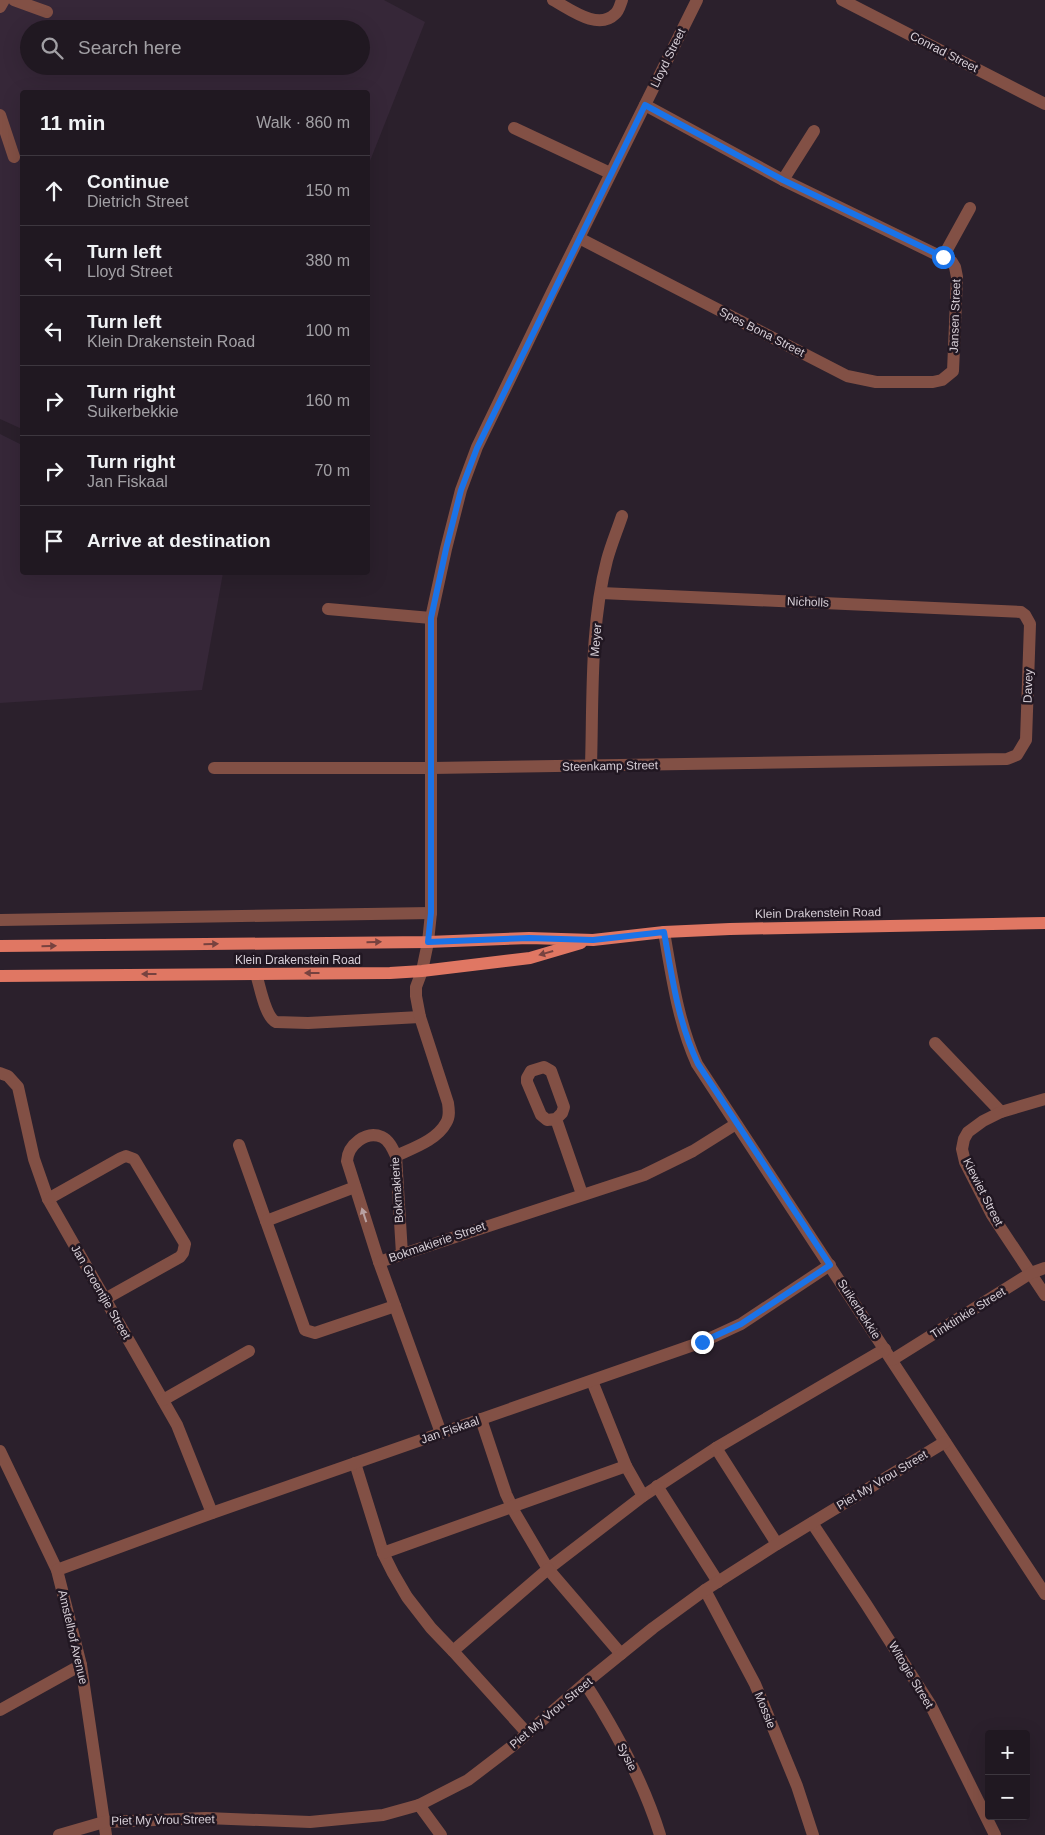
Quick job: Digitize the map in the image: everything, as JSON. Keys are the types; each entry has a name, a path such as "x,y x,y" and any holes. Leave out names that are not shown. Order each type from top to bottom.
{"main road":[{"name":"Klein Drakenstein Road","path":"0,946 428,942 529,938 593,940 664,932 740,928 1045,923"},
{"name":"Klein Drakenstein Road","path":"0,976 422,971 530,958 593,940"}],"street":[{"path":"0,7 4,0"},
{"path":"14,0 46,12"},
{"path":"553,0 597,21 605,21 617,13 622,0"},
{"name":"Lloyd Street","path":"396,1156 426,1141 440,1130 447,1122 449,1114 448,1103 417,1006 416,987 422,971 428,942 431,913 431,618 452,524 461,490 477,448 610,173 697,0"},
{"name":"Conrad Street","path":"842,0 1045,104"},
{"path":"645,105 783,180 948,259 970,208"},
{"path":"0,115 14,157"},
{"path":"514,128 610,173"},
{"path":"783,180 814,132"},
{"name":"Spes Bona Street","path":"579,238 847,376 876,382 933,382 942,380 953,371"},
{"name":"Jansen Street","path":"948,259 958,276 953,371"},
{"name":"Meyer","path":"591,766 594,655 600,593 607,560 622,516"},
{"name":"Nicholls","path":"600,593 1015,611"},
{"path":"328,609 431,618"},
{"name":"Davey","path":"1007,759 1017,755 1026,740 1030,624 1025,615 1015,611"},
{"name":"Steenkamp Street","path":"214,768 432,768 1007,759"},
{"path":"0,920 431,913"},
{"name":"Suikerbekkie","path":"664,932 680,1016 687,1042 698,1064 1045,1594"},
{"path":"256,974 268,1015 276,1022 308,1023 420,1017"},
{"path":"935,1044 1000,1112"},
{"name":"Jan Groentjie Street","path":"0,1073 8,1076 18,1087 34,1159 48,1199 177,1425 212,1513"},
{"name":"Kiewiet Street","path":"1045,1099 1000,1112 968,1132 962,1149 965,1162 992,1215 1045,1295"},
{"path":"556,1119 582,1194"},
{"name":"Bokmakierie Street","path":"442,1433 380,1262 644,1175 666,1166 736,1124"},
{"name":"Bokmakierie","path":"380,1262 347,1161 348,1152 354,1143 363,1138 372,1136 382,1137 392,1146 396,1156 402,1254"},
{"path":"239,1145 304,1330 314,1333 395,1306"},
{"path":"48,1199 121,1158 130,1156 134,1159 185,1244 184,1253 180,1257 105,1300"},
{"path":"266,1221 355,1187"},
{"name":"Jan Fiskaal","path":"57,1570 212,1513 702,1342 741,1324 830,1265"},
{"name":"Tinktinkie Street","path":"453,1651 548,1569 657,1486 716,1448 1045,1268"},
{"path":"163,1400 249,1352"},
{"path":"592,1380 626,1466 643,1496"},
{"path":"482,1419 494,1460 512,1506 548,1569 621,1654"},
{"name":"Piet My Vrou Street","path":"59,1835 104,1822 206,1818 310,1822 383,1815 419,1805 468,1780 621,1654 704,1590 945,1442"},
{"path":"716,1448 777,1544"},
{"name":"Amstelhof Avenue","path":"0,1451 57,1570 81,1665 106,1835"},
{"path":"355,1463 383,1554 407,1597 431,1628 527,1733"},
{"path":"383,1554 626,1466"},
{"path":"657,1486 718,1582"},
{"name":"Witogie Street","path":"812,1523 930,1704 995,1835"},
{"name":"Mossie","path":"704,1590 755,1684 797,1786 812,1835"},
{"path":"0,1710 81,1665"},
{"name":"Sysie","path":"585,1683 631,1762 651,1806 660,1835"},
{"path":"419,1805 441,1835"}],"shaded area":[{"path":"0,0 384,0 425,22 370,161 370,90 20,90 20,428 0,419"},
{"path":"0,434 20,444 20,575 223,575 202,690 0,703"}],"route":[{"path":"702,1342 741,1324 830,1265 736,1124 698,1064 687,1042 680,1016 664,932 593,940 529,938 428,942 431,913 431,618 446,549 461,490 477,448 645,105 783,180 943,257"}]}
